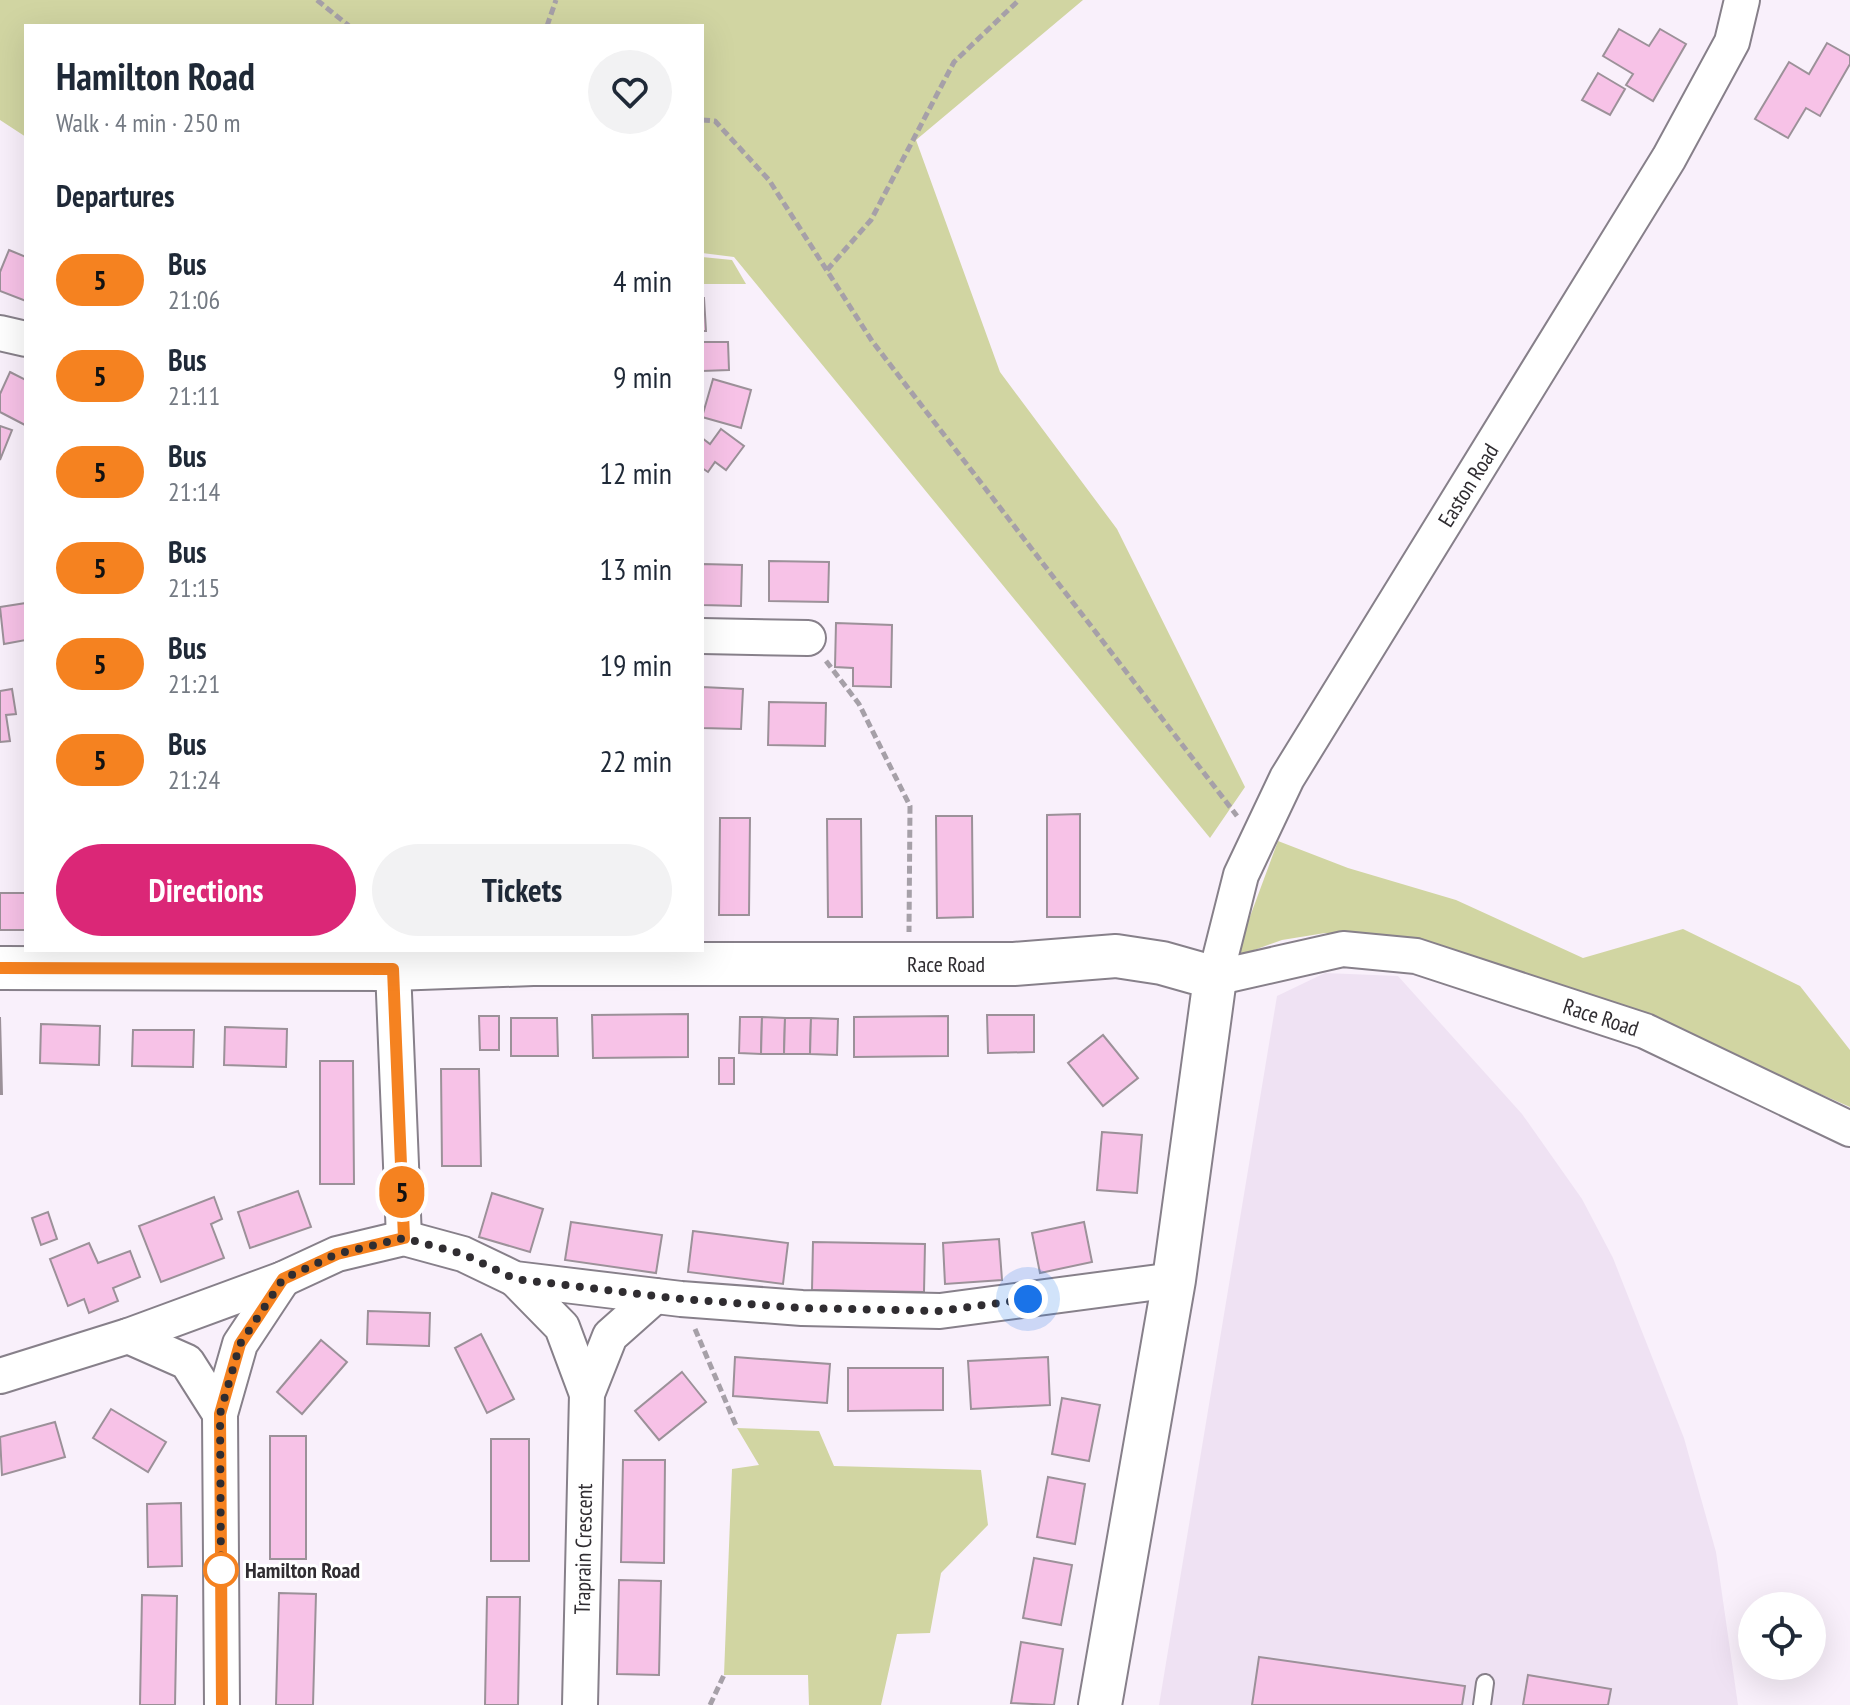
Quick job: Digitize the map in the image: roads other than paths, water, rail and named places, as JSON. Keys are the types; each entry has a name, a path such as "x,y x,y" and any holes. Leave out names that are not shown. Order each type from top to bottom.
{"street":[{"name":"Easton Road","path":"1215,978 1241,875 1287,778 1669,158 1732,42 1742,0"},
{"path":"0,333 24,339"},
{"path":"704,636 808,638"},
{"name":"Race Road","path":"0,968 393,969 533,957 1014,964 1116,956 1162,963 1215,978 1343,949 1416,956 1645,1031 1850,1129"},
{"path":"393,969 404,1238"},
{"path":"1100,1705 1174,1280 1215,978"},
{"path":"0,1376 128,1336 283,1279 337,1254 404,1238 463,1254 515,1279 668,1297 802,1308 940,1311 1174,1280"},
{"path":"222,1705 220,1414 240,1344 283,1279"},
{"name":"Traprain Crescent","path":"515,1279 562,1327 587,1394"},
{"name":"Traprain Crescent","path":"580,1705 587,1394 610,1336 668,1297"},
{"path":"128,1336 187,1362 220,1414"}],"lane":[{"path":"1482,1705 1485,1683"}],"place":[{"name":"Hamilton Road","path":"221,1570"}]}
